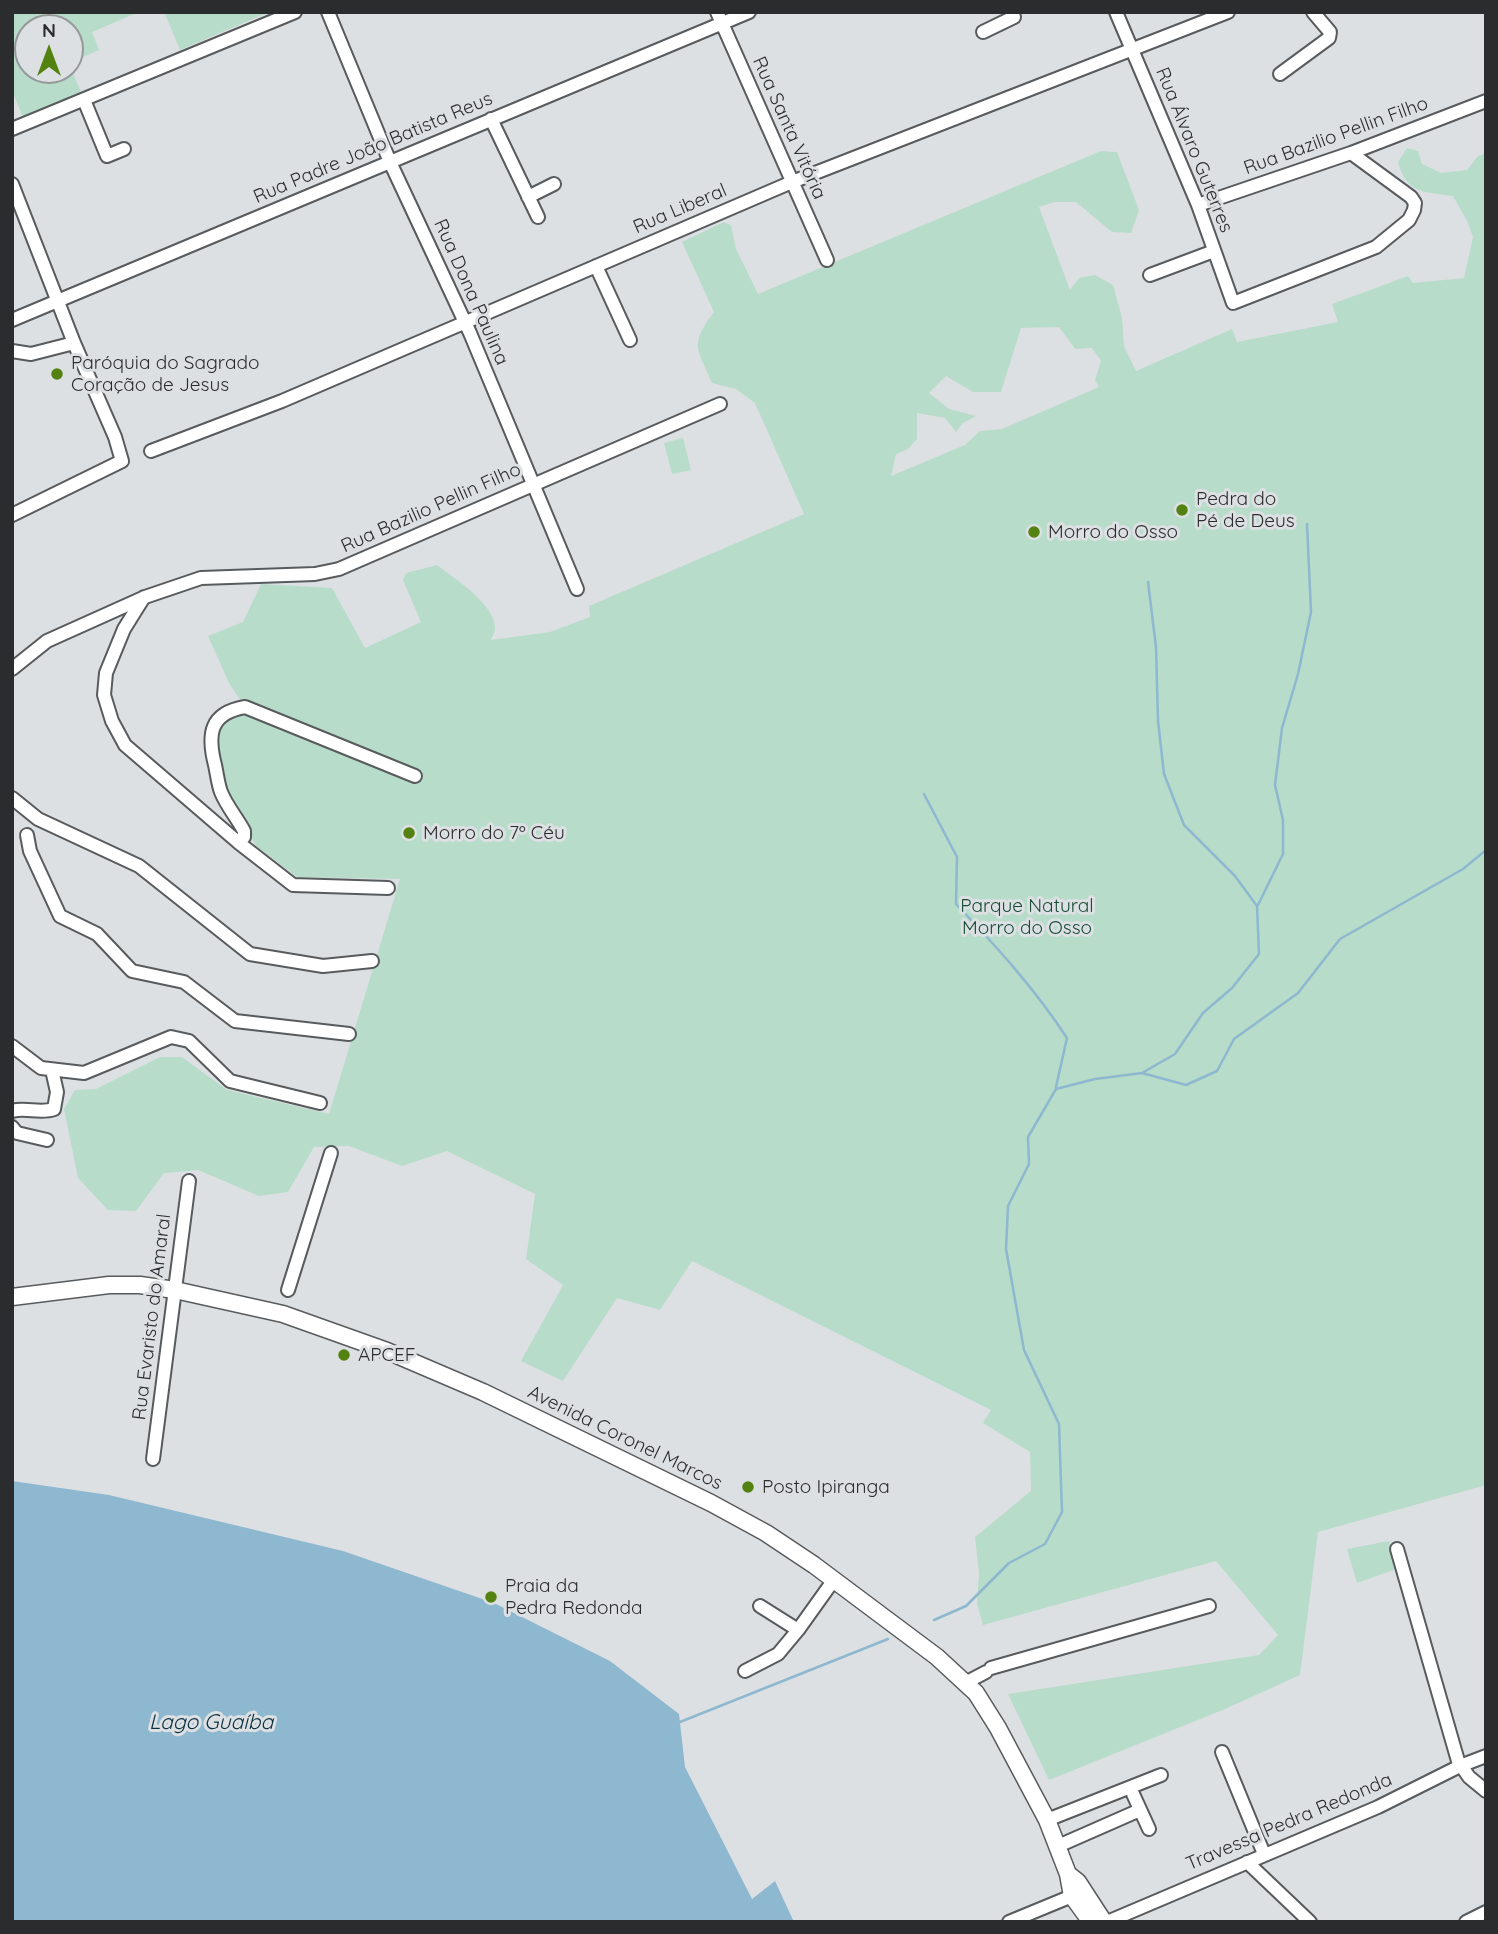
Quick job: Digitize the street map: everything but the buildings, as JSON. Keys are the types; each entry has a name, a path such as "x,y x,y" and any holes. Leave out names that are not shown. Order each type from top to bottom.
{"main road":[{"name":"Avenida Coronel Marcos","path":"12,1297 109,1285 140,1285 286,1301 538,1418 766,1533 814,1565 967,1682 998,1728 1047,1820 1068,1874 1072,1896 1091,1922"},
{"name":"Avenida Coronel Marcos","path":"1068,1874 1078,1882 1106,1922"}],"street":[{"path":"12,129 295,12"},
{"name":"Rua Dona Paulina","path":"328,12 390,162 465,321 577,589"},
{"name":"Rua Padre João Batista Reus","path":"12,320 491,120 719,18 749,12"},
{"path":"983,32 1014,17 1012,12"},
{"name":"Rua Álvaro Guterres","path":"1116,12 1198,205 1233,303 1376,247 1409,220 1415,203 1411,197 1351,153"},
{"name":"Rua Liberal","path":"151,451 282,401 792,182 1228,12"},
{"path":"1280,74 1329,38 1330,32 1313,12"},
{"name":"Rua Santa Vitória","path":"719,18 827,260"},
{"path":"84,100 107,156 124,149"},
{"name":"Rua Bazilio Pellin Filho","path":"1198,205 1351,153 1486,101"},
{"path":"491,120 538,217"},
{"path":"12,184 74,343 115,437 122,461 12,515"},
{"path":"528,197 554,184"},
{"path":"1150,275 1214,251"},
{"path":"596,266 630,340"},
{"path":"12,351 31,354 74,343"},
{"name":"Rua Bazilio Pellin Filho","path":"12,669 47,641 145,597 201,578 315,574 339,569 720,404"},
{"path":"145,597 124,629 106,673 104,695 112,721 125,745 239,843 293,884 388,888"},
{"path":"239,843 244,837 244,831 221,793 210,743 216,722 223,714 245,707 415,776"},
{"path":"12,798 38,819 139,866 250,954 323,966 372,961"},
{"path":"38,819 27,835 30,851 59,915 98,935 132,971 184,982 235,1021 349,1034"},
{"path":"12,834 27,835"},
{"path":"12,1046 39,1068 83,1073 171,1037 189,1041 230,1081 320,1103"},
{"path":"12,1111 21,1109 47,1112 54,1109 57,1092 52,1070"},
{"path":"12,1127 17,1133 47,1140"},
{"path":"286,1301 331,1153"},
{"name":"Rua Evaristo do Amaral","path":"153,1459 189,1181"},
{"path":"1397,1549 1460,1766 1486,1791"},
{"path":"745,1671 778,1654 834,1581"},
{"path":"760,1606 798,1630"},
{"path":"967,1682 988,1670 1209,1606"},
{"path":"1222,1752 1264,1854"},
{"name":"Travessa Pedra Redonda","path":"1106,1922 1378,1807 1486,1756"},
{"path":"1047,1820 1161,1775"},
{"path":"1133,1794 1149,1829"},
{"path":"1058,1846 1140,1810"},
{"path":"1247,1862 1310,1922"},
{"path":"1009,1922 1072,1896"},
{"path":"1466,1922 1486,1912"}],"green space":[{"path":"12,12 139,12 92,32 99,50 84,57 84,14 14,14 14,84 77,84 81,92 23,117 12,91"},
{"path":"164,12 269,12 180,50"},
{"name":"Parque Natural Morro do Osso","path":"1407,148 1418,151 1422,164 1441,173 1467,170 1478,156 1486,153 1486,1485 1318,1532 1300,1675 1225,1709 1049,1780 1008,1694 1259,1655 1278,1635 1216,1561 983,1625 977,1604 979,1573 975,1537 1031,1491 1030,1452 983,1423 991,1410 692,1261 660,1310 617,1298 563,1381 521,1361 563,1285 526,1259 535,1194 447,1151 402,1166 349,1146 314,1147 288,1192 259,1196 198,1170 164,1173 136,1211 108,1210 78,1178 64,1109 75,1090 96,1089 160,1057 182,1057 227,1090 329,1114 400,879 297,877 255,845 241,811 225,795 212,741 218,723 245,707 229,683 208,636 243,622 261,584 332,588 365,648 421,622 403,580 406,573 437,565 473,593 489,611 495,630 491,640 550,632 590,617 589,606 804,514 755,403 736,389 712,383 702,362 698,340 714,312 682,242 724,222 731,225 736,249 758,294 1101,151 1117,152 1139,210 1131,233 1112,232 1076,202 1054,202 1039,207 1070,290 1079,278 1095,275 1113,285 1122,318 1124,346 1136,371 1232,329 1237,342 1338,322 1332,304 1408,276 1413,283 1464,278 1473,237 1453,196 1418,190 1406,180 1398,162","holes":["1059,327 1075,349 1092,348 1101,361 1095,380 1099,387 1002,429 980,431 965,445 891,476 896,454 908,449 917,439 917,413 945,418 956,432 963,423 976,416 949,409 929,393 946,376 973,392 1001,392 1021,328"]},
{"path":"683,438 691,470 672,474 664,443"},
{"path":"1389,1541 1396,1569 1357,1583 1347,1549"}],"water":[{"name":"Lago Guaíba","path":"12,1481 109,1495 343,1551 494,1603 610,1661 679,1714 685,1767 752,1899 775,1881 794,1922 12,1922"}],"waterway":[{"path":"1258,905 1283,854 1283,820 1275,785 1282,728 1298,674 1311,612 1307,524"},
{"path":"934,1620 966,1606 1009,1563 1045,1544 1062,1512 1059,1424 1024,1350 1006,1249 1008,1206 1029,1164 1028,1137 1056,1089 1095,1079 1142,1073 1175,1054 1203,1013 1232,988 1259,954 1257,906 1235,876 1184,825 1164,774 1158,721 1156,647 1148,582"},
{"path":"924,794 957,857 956,904 1014,968 1067,1038 1056,1087"},
{"path":"1142,1073 1186,1085 1217,1071 1234,1039 1298,993 1340,939 1463,869 1486,850"},
{"path":"680,1722 888,1639"}],"place":[{"name":"Paróquia do Sagrado Coração de Jesus","path":"57,374"},
{"name":"Pedra do Pé de Deus","path":"1182,510"},
{"name":"Morro do Osso","path":"1034,532"},
{"name":"Morro do 7º Céu","path":"409,833"},
{"name":"APCEF","path":"344,1355"},
{"name":"Posto Ipiranga","path":"748,1487"},
{"name":"Praia da Pedra Redonda","path":"491,1597"}]}
